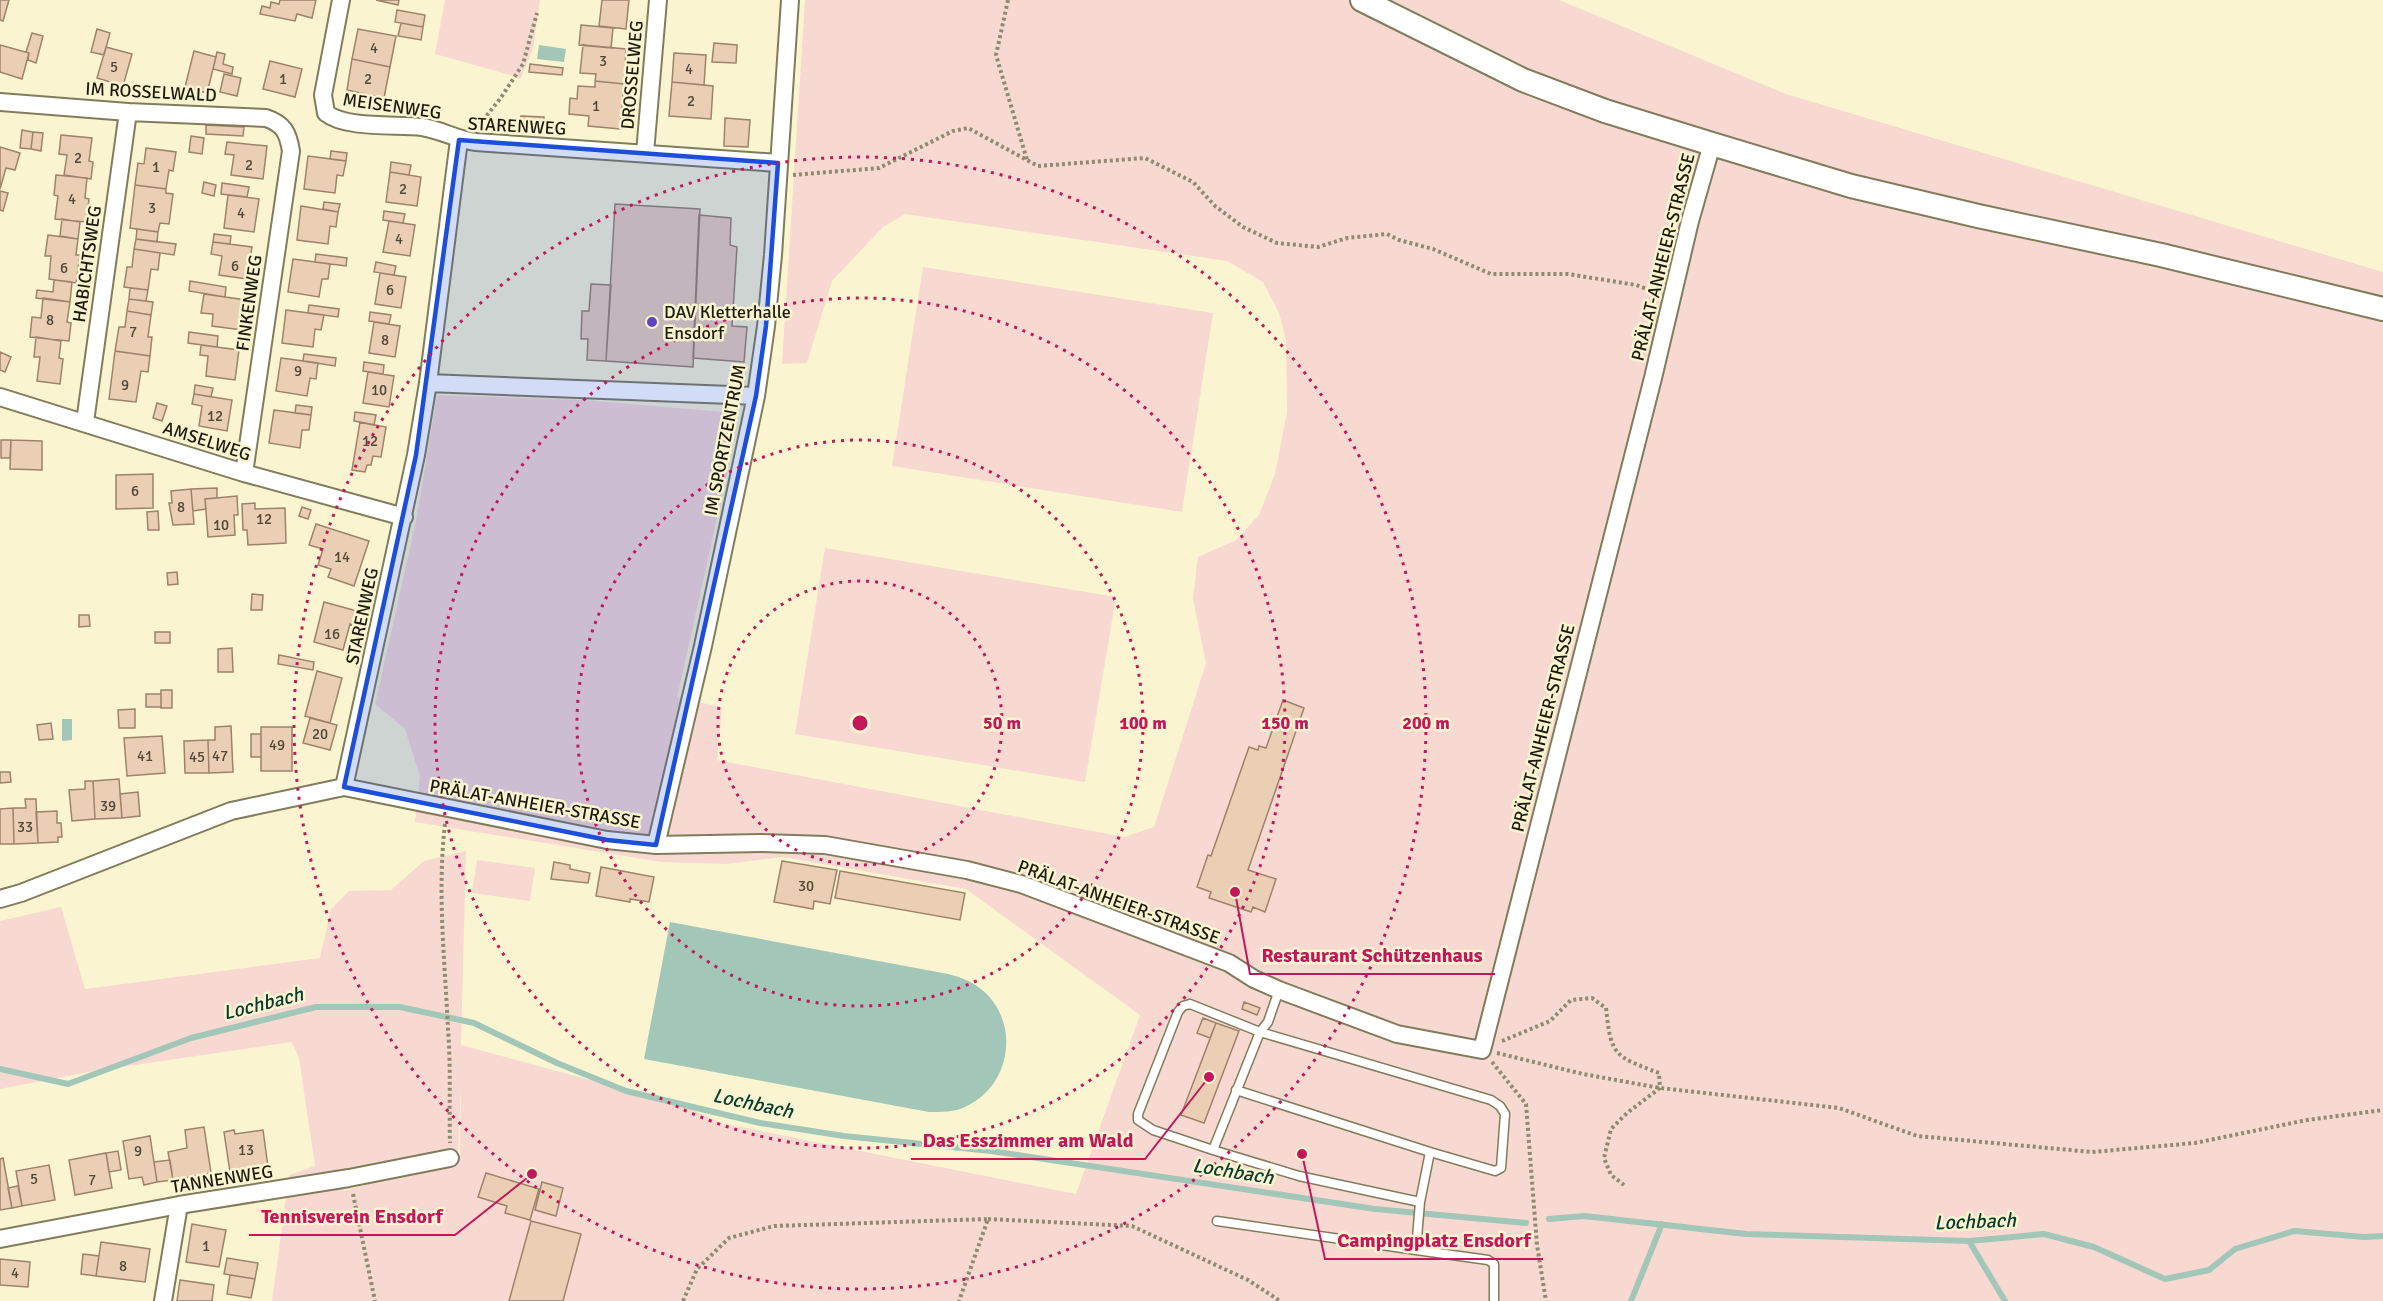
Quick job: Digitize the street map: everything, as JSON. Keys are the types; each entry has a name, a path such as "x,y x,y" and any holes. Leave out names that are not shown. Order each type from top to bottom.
{"street":[{"name":"MEISENWEG","path":"341,0 323,95 326,113 340,121 423,127 446,132 464,141"},
{"name":"DROSSELWEG","path":"645,153 658,0"},
{"name":"IM SPORTZENTRUM","path":"656,845 704,646 756,396 766,326 790,0"},
{"path":"1362,0 1523,80 1605,111 1712,144 1874,191 2173,258 2383,309"},
{"name":"IM ROSSELWALD","path":"0,102 128,112 266,118 279,122 289,139"},
{"name":"HABICHTSWEG","path":"85,422 128,112"},
{"name":"FINKENWEG","path":"244,473 288,175 291,151 289,139"},
{"name":"STARENWEG","path":"344,787 404,516 428,383 464,141 645,153 778,170"},
{"name":"PRÄLAT-ANHEIER-STRASSE","path":"0,898 32,889 231,811 344,787 607,840 656,845 761,843 825,845 967,870 1021,884 1229,963 1254,979 1279,990 1397,1034 1482,1050 1690,221 1712,144"},
{"path":"428,383 756,396"},
{"name":"AMSELWEG","path":"0,398 85,422 244,473 404,516"},
{"name":"TANNENWEG","path":"0,1239 179,1205 350,1178 450,1158"},
{"path":"163,1301 179,1205"}],"lane":[{"path":"1213,1150 1260,1032 1268,1022 1279,990"},
{"path":"1236,1090 1495,1171 1501,1168 1505,1114 1500,1106 1491,1100 1260,1032 1190,1004 1183,1006 1170,1032 1138,1114 1138,1120 1153,1130 1299,1176 1420,1202"},
{"path":"1416,1250 1420,1202 1430,1152"},
{"path":"1217,1221 1488,1260 1494,1264 1494,1301"}],"path":[{"path":"1008,0 996,55 1027,160"},
{"path":"464,141 500,99 523,64 537,13"},
{"path":"778,170 879,168 953,131 968,128 1038,166 1145,158 1193,182 1215,206 1243,227 1277,243 1318,247 1347,238 1387,234 1399,240 1433,249 1491,274 1568,274 1636,285 1672,299"},
{"path":"446,809 441,854 450,1158"},
{"path":"1482,1050 1550,1021 1571,1000 1592,998 1606,1008 1609,1039 1616,1053 1635,1064 1659,1073 1660,1088"},
{"path":"1482,1050 1583,1074 1660,1088 1839,1108 1917,1136 2092,1152 2195,1143 2307,1119 2383,1110"},
{"path":"1482,1050 1526,1104 1537,1245 1546,1301"},
{"path":"1624,1185 1611,1175 1604,1158 1611,1129 1626,1113 1660,1088"},
{"path":"350,1178 375,1301"},
{"path":"959,1301 988,1219"},
{"path":"683,1301 697,1269 729,1238 774,1226 988,1219 1132,1226 1248,1281 1280,1301"}],"highlighted area":[{"path":"459,140 778,163 766,326 756,396 656,845 607,840 344,787 416,455"}],"shaded area":[{"path":"445,0 540,0 533,48 521,78 435,54"},
{"path":"805,0 1559,0 1786,94 2383,272 2383,1301 272,1301 289,1175 315,1166 299,1058 292,1042 94,1071 0,1089 0,921 61,907 85,989 320,958 331,909 349,891 391,890 424,861 466,851 461,1045 682,1105 721,1123 1076,1194 1140,1015 966,889 783,857 726,864 661,862 415,822 420,776 405,729 375,704 416,521 437,395 584,400 724,412 731,423 726,478 677,698 722,707 717,760 1124,837 1154,827 1206,663 1193,599 1198,557 1236,540 1259,515 1275,474 1287,412 1286,340 1279,313 1263,282 1227,261 905,214 883,227 832,281 807,363 782,364","holes":["461,1085 460,1158 344,1191 341,1173 458,1152"]},
{"path":"539,45 566,49 564,62 537,59"},
{"path":"923,267 1213,313 1182,512 892,466"},
{"path":"825,548 1116,597 1085,782 795,734"},
{"path":"62,719 72,719 72,740 62,741"},
{"path":"477,860 535,868 530,901 472,893"},
{"path":"670,922 948,974 965,980 981,989 994,1002 1002,1018 1006,1035 1006,1052 1001,1069 993,1084 981,1097 965,1107 952,1111 929,1112 644,1059"}],"building":[{"path":"0,0 9,0 3,21 0,20"},
{"path":"280,0 316,0 312,18 297,14 295,21 260,14 262,6 270,8 271,2 279,4"},
{"path":"376,0 399,0 398,5"},
{"path":"602,0 629,0 626,29 599,26"},
{"path":"397,10 425,15 423,27 395,22"},
{"path":"401,23 423,27 421,40 398,36"},
{"path":"581,25 613,28 611,48 579,45"},
{"path":"97,29 110,33 104,55 91,52"},
{"path":"358,29 396,36 390,67 352,59"},
{"path":"32,33 43,36 36,63 28,60 29,53 26,52"},
{"path":"714,43 737,45 736,63 712,62"},
{"path":"0,45 29,53 22,79 0,72"},
{"path":"583,45 626,49 624,84 595,81 596,74 580,73"},
{"path":"106,47 132,54 123,86 97,78"},
{"path":"194,51 216,57 207,93 185,87"},
{"path":"217,52 225,54 223,64 233,67 232,74 213,69"},
{"path":"674,53 706,55 704,85 672,82"},
{"path":"352,59 390,67 384,98 347,90"},
{"path":"270,61 302,69 295,97 263,89"},
{"path":"530,64 563,68 562,75 529,72"},
{"path":"224,74 241,78 237,96 220,92"},
{"path":"595,81 624,84 620,129 588,126 589,116 569,114 570,98 577,99 578,86 595,87"},
{"path":"672,82 713,86 711,119 669,116"},
{"path":"521,116 544,117 543,131 520,130"},
{"path":"725,118 750,120 748,147 724,146"},
{"path":"206,125 244,127 243,136 206,134"},
{"path":"22,130 33,132 31,149 20,148"},
{"path":"33,132 43,133 41,151 31,149"},
{"path":"61,135 92,138 89,161 93,162 91,179 64,175 67,155 59,154"},
{"path":"191,136 204,138 202,154 189,152"},
{"path":"227,142 267,146 263,179 231,175 234,155 225,154"},
{"path":"0,147 20,153 15,170 6,168 0,189"},
{"path":"146,148 176,152 173,171 169,170 166,189 135,185 138,163 144,164"},
{"path":"331,151 347,153 346,161 330,159"},
{"path":"308,156 346,161 343,176 337,175 335,193 304,189"},
{"path":"391,162 411,165 409,175 390,172"},
{"path":"390,172 421,177 417,206 386,202"},
{"path":"56,175 87,178 85,198 89,199 86,222 55,219 58,196 54,195"},
{"path":"204,182 216,185 214,196 202,193"},
{"path":"222,183 249,187 247,197 221,194"},
{"path":"135,185 166,189 166,193 173,194 169,224 160,223 158,232 130,228"},
{"path":"0,191 8,193 3,211 0,210"},
{"path":"228,195 259,199 254,232 224,228"},
{"path":"324,202 340,204 338,212 323,209"},
{"name":"DAV Kletterhalle Ensdorf","path":"615,204 700,209 693,367 606,361"},
{"path":"301,206 338,212 336,227 330,226 328,244 297,240"},
{"path":"384,211 405,214 403,223 383,220"},
{"path":"699,215 731,218 730,245 737,247 732,326 747,327 744,362 693,358"},
{"path":"62,219 80,222 78,239 60,236"},
{"path":"389,221 415,225 410,256 383,252"},
{"path":"137,229 158,232 157,242 136,239"},
{"path":"214,234 231,236 230,244 213,242"},
{"path":"48,235 78,239 76,255 80,255 76,283 49,279 51,256 45,256"},
{"path":"136,239 176,244 174,255 134,249"},
{"path":"213,242 252,247 247,279 219,275 222,256 211,254"},
{"path":"134,249 160,253 158,270 151,269 148,290 124,287 127,267 132,267"},
{"path":"316,254 347,258 346,266 315,262"},
{"path":"293,259 330,264 328,279 322,279 319,297 288,292"},
{"path":"376,262 396,266 394,275 374,272"},
{"path":"380,273 406,277 401,308 375,304"},
{"path":"54,280 72,282 70,302 36,298 37,290 53,292"},
{"path":"190,281 226,287 225,297 189,291"},
{"path":"591,284 611,285 606,361 587,360 588,339 581,339 582,311 589,311"},
{"path":"130,288 148,290 146,301 129,299"},
{"path":"204,294 246,300 242,330 212,326 213,314 201,313"},
{"path":"43,298 70,302 67,322 71,323 69,341 30,337 32,317 41,318"},
{"path":"129,299 153,302 151,315 127,311"},
{"path":"309,305 339,309 338,317 308,313"},
{"path":"286,310 324,315 321,330 315,329 313,347 282,343"},
{"path":"127,311 151,315 148,337 152,337 150,356 115,351 119,327 125,327"},
{"path":"370,312 391,315 389,324 369,321"},
{"path":"374,322 400,326 395,357 369,353"},
{"path":"189,332 218,336 217,347 188,343"},
{"path":"36,337 61,341 59,358 63,359 60,384 37,381 40,357 34,357"},
{"path":"201,345 239,350 235,380 206,376 208,356 200,355"},
{"path":"115,351 150,356 148,372 141,371 136,402 109,399"},
{"path":"0,352 11,357 5,372 0,370"},
{"path":"304,354 336,358 335,366 303,361"},
{"path":"281,358 318,363 316,379 310,378 307,396 276,391"},
{"path":"364,362 384,365 383,374 363,371"},
{"path":"368,372 394,376 389,407 363,403"},
{"path":"195,385 213,388 211,397 194,394"},
{"path":"194,394 232,400 227,431 199,426 202,406 192,404"},
{"path":"157,403 167,406 162,421 153,418"},
{"path":"296,405 312,407 311,415 295,413"},
{"path":"274,410 311,415 309,430 302,430 300,448 269,443"},
{"path":"355,412 376,415 374,425 354,421"},
{"path":"360,422 386,427 381,457 373,456 371,465 367,465 365,472 352,470"},
{"path":"1,440 11,440 10,458 1,458"},
{"path":"11,440 42,441 42,470 10,469"},
{"path":"153,474 153,508 116,509 116,475"},
{"path":"217,488 217,498 205,499 206,509 193,511 191,489"},
{"path":"191,489 194,524 173,525 169,503 172,503 171,491"},
{"path":"237,496 238,515 234,515 235,535 208,537 205,499"},
{"path":"255,503 255,509 285,508 286,543 248,545 247,530 243,530 242,504"},
{"path":"302,507 311,510 308,519 299,516"},
{"path":"158,511 159,530 148,530 147,512"},
{"path":"316,524 369,541 354,586 328,577 331,569 318,565 323,549 309,545"},
{"path":"177,572 178,584 168,585 167,573"},
{"path":"252,594 263,595 262,610 251,610"},
{"path":"324,602 357,611 353,625 350,624 343,650 314,642"},
{"path":"79,615 89,615 90,626 79,627"},
{"path":"155,632 170,632 170,643 155,643"},
{"path":"232,648 233,672 218,672 218,649"},
{"path":"279,655 314,662 313,670 278,664"},
{"path":"317,671 342,678 330,723 305,716"},
{"path":"161,690 172,690 172,708 161,708"},
{"path":"146,694 161,694 161,707 146,707"},
{"path":"1283,700 1304,708 1248,870 1276,879 1265,912 1253,907 1251,912 1209,898 1211,892 1197,887 1208,855 1211,856 1249,747 1258,750 1259,746 1266,748"},
{"path":"135,709 135,728 119,728 118,710"},
{"path":"310,718 337,725 330,750 303,743"},
{"path":"51,723 53,739 39,740 37,725"},
{"path":"231,726 233,772 209,773 208,740 215,740 215,727"},
{"path":"261,727 292,727 292,771 261,771"},
{"path":"251,734 261,734 261,757 251,757"},
{"path":"162,736 165,773 127,776 124,738"},
{"path":"208,740 209,773 185,773 184,741"},
{"path":"0,772 10,772 11,782 0,783"},
{"path":"119,779 122,818 95,819 93,781"},
{"path":"85,781 93,781 95,819 72,821 69,790 85,789"},
{"path":"138,792 140,816 122,818 120,794"},
{"path":"25,799 36,799 38,843 14,844 13,808 26,808"},
{"path":"13,808 14,844 0,844 0,809"},
{"path":"57,811 57,823 61,823 62,837 58,837 58,842 38,843 36,812"},
{"path":"782,861 837,870 830,904 814,901 813,909 774,902"},
{"path":"554,862 570,865 570,869 590,873 588,883 551,879"},
{"path":"601,867 654,877 649,902 630,899 630,902 596,896"},
{"path":"840,871 965,893 960,920 835,898"},
{"path":"1244,1002 1260,1008 1257,1015 1242,1009"},
{"path":"1203,1018 1216,1023 1210,1038 1197,1033"},
{"path":"1216,1023 1239,1031 1204,1123 1181,1115"},
{"path":"204,1127 211,1173 173,1180 168,1152 187,1148 185,1130"},
{"path":"234,1130 235,1134 263,1130 268,1167 230,1172 224,1132"},
{"path":"150,1136 157,1182 144,1185 142,1177 129,1179 123,1141"},
{"path":"118,1151 121,1170 109,1172 106,1153"},
{"path":"106,1153 112,1188 75,1195 69,1160"},
{"path":"3,1158 12,1208 0,1210 0,1159"},
{"path":"170,1160 173,1180 157,1182 154,1162"},
{"path":"49,1165 55,1200 22,1206 16,1171"},
{"path":"486,1173 539,1189 530,1220 505,1213 507,1206 478,1197"},
{"path":"542,1182 563,1188 556,1216 535,1210"},
{"path":"18,1186 22,1206 12,1208 8,1188"},
{"path":"531,1221 581,1234 563,1301 509,1301"},
{"path":"192,1224 226,1230 219,1267 186,1262"},
{"path":"101,1242 150,1249 145,1282 96,1276"},
{"path":"83,1254 99,1256 96,1276 81,1274"},
{"path":"227,1258 258,1263 255,1279 224,1274"},
{"path":"0,1259 30,1262 28,1287 0,1285"},
{"path":"230,1275 255,1279 251,1298 227,1294"},
{"path":"180,1280 214,1285 212,1301 177,1301"}],"waterway":[{"name":"Lochbach","path":"0,1069 68,1084 191,1038 316,1007 400,1007 474,1023 557,1063 626,1091 760,1123 844,1136 991,1151 1375,1209 1526,1223"},
{"name":"Lochbach","path":"1549,1219 1584,1216 1746,1234 1969,1241 2044,1234 2094,1247 2165,1279 2209,1270 2235,1249 2294,1231 2364,1237 2383,1236"},
{"path":"1631,1301 1662,1224"},
{"path":"1969,1241 2005,1301"}],"place":[{"name":"DAV Kletterhalle Ensdorf","path":"652,322"},
{"name":"Restaurant Schützenhaus","path":"1235,892"},
{"name":"Das Esszimmer am Wald","path":"1209,1077"},
{"name":"Campingplatz Ensdorf","path":"1302,1154"},
{"name":"Tennisverein Ensdorf","path":"532,1174"}]}
